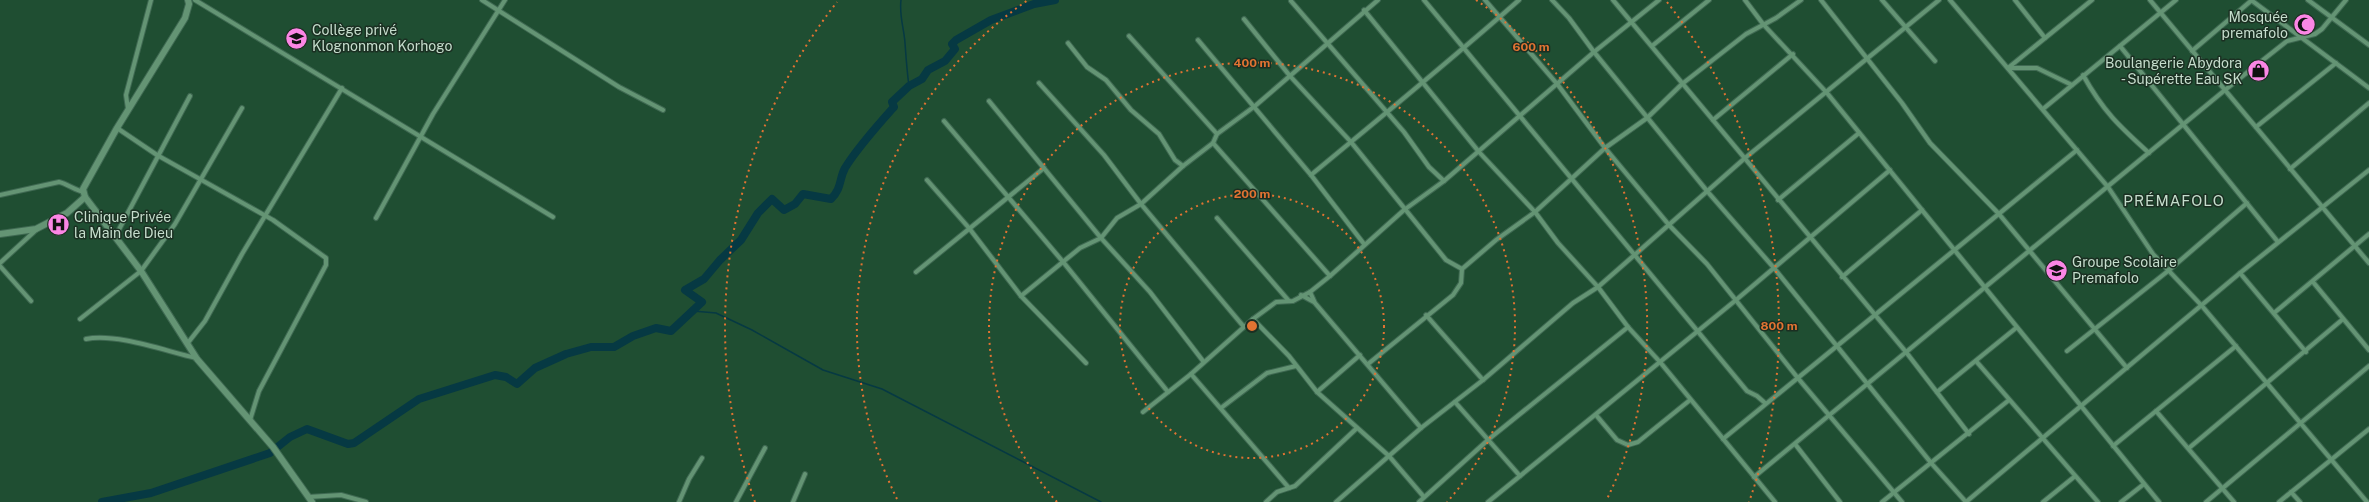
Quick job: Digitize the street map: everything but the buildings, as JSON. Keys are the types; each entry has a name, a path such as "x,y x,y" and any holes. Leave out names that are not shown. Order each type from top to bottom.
{"street":[{"path":"128,109 126,95 151,0"},
{"path":"0,263 36,230 67,213 84,194 116,128 185,18 189,4 188,0"},
{"path":"194,0 422,136 553,218"},
{"path":"482,0 619,88 663,110"},
{"path":"376,218 433,114 505,0"},
{"path":"1021,296 1064,263 1080,248 1101,238 1116,218 1141,204 1183,166 1213,143 1217,134 1255,106 1329,44 1364,10 1378,0"},
{"path":"1424,0 1696,332 1747,391 1757,396 1765,403"},
{"path":"1485,0 1558,85 1605,148 1669,225 1707,264 1797,377 1902,502"},
{"path":"1312,175 1386,112 1424,83 1519,0"},
{"path":"1552,0 1569,18 1594,52 1707,191 1774,268 1932,464 1966,502 2240,273 2369,170"},
{"path":"1613,0 1842,277 1906,352 1969,434"},
{"path":"1143,412 1190,374 1203,361 1253,319 1276,302 1289,301 1310,292 1404,210 1444,181 1480,152 1519,116 1558,85 1594,52 1659,0"},
{"path":"1652,46 1709,0"},
{"path":"1745,0 1763,24 1793,54 1827,93 1983,288 2159,502"},
{"path":"1368,364 1458,290 1461,283 1462,269 1496,240 1535,212 1571,181 1605,148 1647,118 1682,84 1746,34 1776,18 1801,0"},
{"path":"1821,0 1902,103 1930,143 1999,214 2127,368"},
{"path":"1882,0 1904,28 1935,61"},
{"path":"1336,502 1421,428 1483,380 1573,303 1598,287 1745,158 1827,93 1939,0"},
{"path":"1950,0 2108,187 2153,254 2202,306 2367,502"},
{"path":"2017,0 2045,38"},
{"path":"2008,68 2092,0"},
{"path":"2150,0 2369,263"},
{"path":"2043,109 2176,0"},
{"path":"2192,50 2251,0 2369,88"},
{"path":"2308,0 2369,45"},
{"path":"1754,477 1868,385 1983,288 2225,90 2287,41 2315,34 2346,0"},
{"path":"1291,1 1404,132 1429,167 1444,181"},
{"path":"1364,10 1480,152 1535,212 1558,243 1598,287 1628,327 1660,362 1775,502"},
{"path":"1244,19 1290,76 1351,142 1404,210 1446,260 1462,269"},
{"path":"1129,36 1217,134"},
{"path":"1198,40 1312,175 1364,244"},
{"path":"1068,43 1087,67 1106,80 1131,110 1159,134 1175,160 1183,166"},
{"path":"2120,46 2278,242"},
{"path":"1713,120 1793,54"},
{"path":"2256,127 2336,63"},
{"path":"2008,68 2037,68 2072,85"},
{"path":"2083,75 2096,99 2114,122 2149,153"},
{"path":"1039,84 1104,155 1141,204 1244,327"},
{"path":"187,344 205,321 264,216 342,88"},
{"path":"114,237 190,96"},
{"path":"989,101 1101,238 1150,292 1203,361"},
{"path":"2290,169 2369,103"},
{"path":"80,319 141,272 175,224 242,108"},
{"path":"944,121 1064,263 1168,392"},
{"path":"116,128 157,155 264,216 326,258 326,265 259,391 250,420"},
{"path":"1778,200 1859,133"},
{"path":"1213,143 1330,276"},
{"path":"1723,439 1953,249 1999,214 2077,150"},
{"path":"916,272 1044,168"},
{"path":"1488,502 1736,300 1890,170"},
{"path":"927,180 969,228 1021,296 1086,363"},
{"path":"0,194 59,182 65,183 74,190 84,194 141,272 196,359 275,449 310,500 341,495 366,502"},
{"path":"2067,351 2168,271 2247,203"},
{"path":"1842,277 1922,210"},
{"path":"1217,218 1289,301"},
{"path":"0,234 36,230"},
{"path":"2274,313 2369,234"},
{"path":"0,266 31,301"},
{"path":"2240,273 2306,352"},
{"path":"2313,282 2369,350"},
{"path":"1310,292 1314,302 1360,354 1421,428"},
{"path":"1301,295 1314,302"},
{"path":"1426,315 1483,380"},
{"path":"1253,319 1296,366 1316,392 1389,456 1424,497"},
{"path":"2189,448 2344,319"},
{"path":"1419,502 1489,440 1628,327"},
{"path":"1937,392 2016,328"},
{"path":"86,339 93,338 130,342 196,359"},
{"path":"2113,446 2236,346"},
{"path":"1316,392 1360,354"},
{"path":"1976,361 2074,477 2098,502"},
{"path":"1221,408 1267,373 1296,366"},
{"path":"2206,502 2369,366"},
{"path":"1190,374 1289,488"},
{"path":"1596,415 1617,440 1628,446 1638,442 1690,400"},
{"path":"1882,502 1932,464 2009,400"},
{"path":"1456,402 1520,476"},
{"path":"2156,411 2234,502"},
{"path":"1266,502 1278,492 1294,486 1357,428"},
{"path":"2279,502 2369,429"},
{"path":"1796,444 1840,502"},
{"path":"736,502 765,448"},
{"path":"679,502 689,479 702,458"},
{"path":"793,502 805,474"},
{"path":"2043,502 2074,477"},
{"path":"2121,502 2144,484"},
{"path":"2291,492 2300,502"}],"waterway":[{"path":"901,0 901,17 909,86"},
{"path":"102,502 151,493 270,453 290,437 307,429 348,444 354,443 419,399 495,375 506,377 517,384 535,368 566,354 591,347 614,347 633,336 656,328 671,331 702,302 685,290 704,279 720,260 741,240 758,213 772,199 784,210 795,204 803,194 831,199 835,195 845,168 874,129 894,107 892,102 909,86 922,79 928,70 945,61 955,49 952,44 956,40 991,20 1034,4 1055,0"},
{"path":"693,311 716,313 752,330 823,370 882,389 1101,502"}],"place":[{"name":"Mosquée premafolo","path":"2304,25"},
{"name":"Collège privé Klognonmon Korhogo","path":"296,38"},
{"name":"Boulangerie Abydora - Supérette Eau SK","path":"2258,71"},
{"name":"Clinique Privée la Main de Dieu","path":"58,225"},
{"name":"Groupe Scolaire Premafolo","path":"2057,270"}],"district":[{"name":"PRÉMAFOLO","path":"2174,200"}]}
